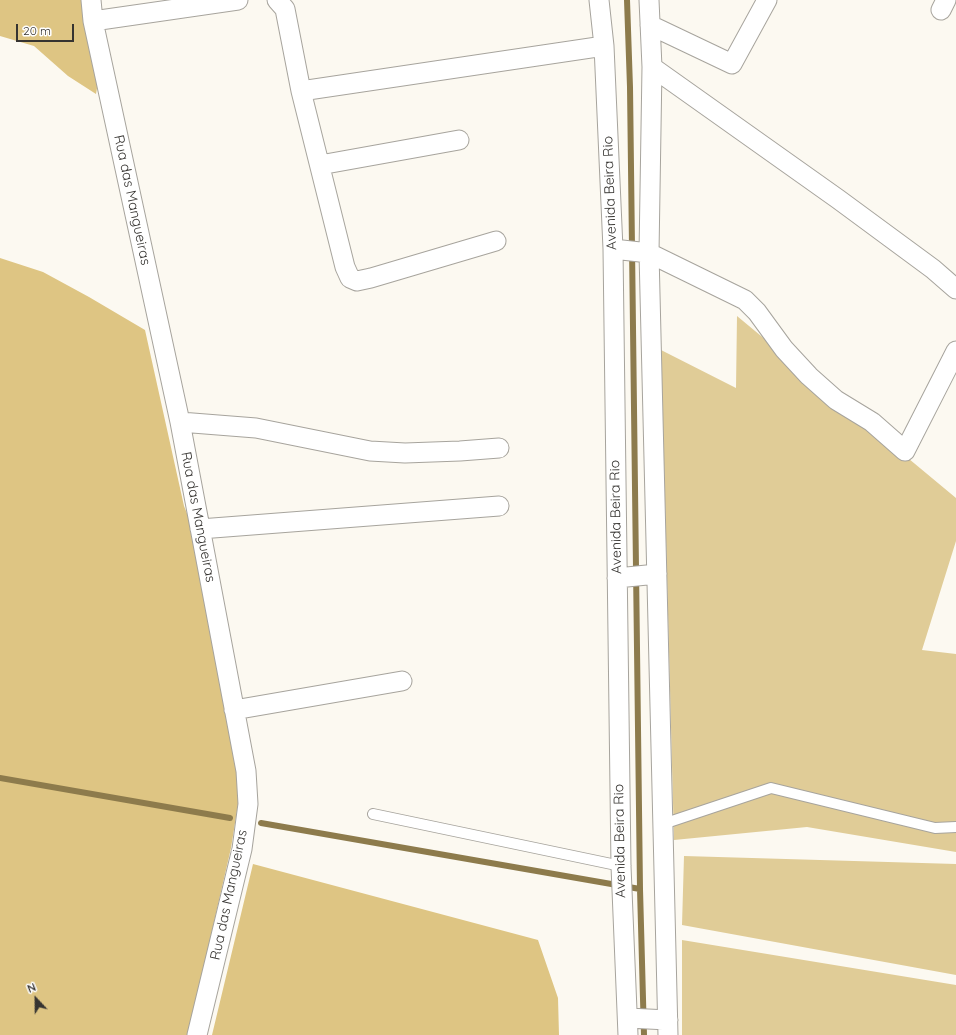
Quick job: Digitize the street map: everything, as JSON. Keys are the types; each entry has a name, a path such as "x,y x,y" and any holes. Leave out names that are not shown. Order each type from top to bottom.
{"street":[{"name":"Rua das Mangueiras","path":"91,0 93,21 180,422 246,771 248,804 242,849 197,1035"},
{"path":"93,21 238,0"},
{"path":"277,0 286,9 301,91 345,267 350,278 357,281 371,278 496,241"},
{"name":"Avenida Beira Rio","path":"599,0 604,46 618,250 636,576 663,824 663,1025"},
{"name":"Avenida Beira Rio","path":"630,1024 621,895 621,871 636,576 652,67 649,0"},
{"path":"650,25 732,64 767,0"},
{"path":"301,91 604,46"},
{"path":"652,67 838,199 933,269 956,289"},
{"path":"320,165 459,140"},
{"path":"618,250 645,253 745,300 757,312 784,349 809,376 836,400 872,422 905,452 956,351"},
{"path":"180,422 256,428 370,451 405,454 499,448"},
{"path":"200,529 499,506"},
{"path":"234,710 402,681"},
{"path":"630,1024 663,1025"}],"lane":[{"path":"663,824 771,788 935,828 956,827"},
{"path":"373,814 621,871"}],"shaded area":[{"path":"0,0 95,0 103,53 96,94 68,76 34,46 0,36"},
{"path":"0,258 43,272 145,330 184,506 205,559 240,792 231,848 188,1035 0,1035"},
{"path":"737,316 956,498 956,541 922,650 956,654 956,852 807,827 674,840 661,350 736,388"},
{"path":"684,856 956,864 956,975 682,925"},
{"path":"253,864 538,940 558,998 559,1035 212,1035"},
{"path":"682,940 956,985 956,1035 682,1035"}],"waterway":[{"path":"627,0 630,87 640,889"},
{"path":"0,778 230,818"},
{"path":"261,823 640,889 644,1035"}]}
